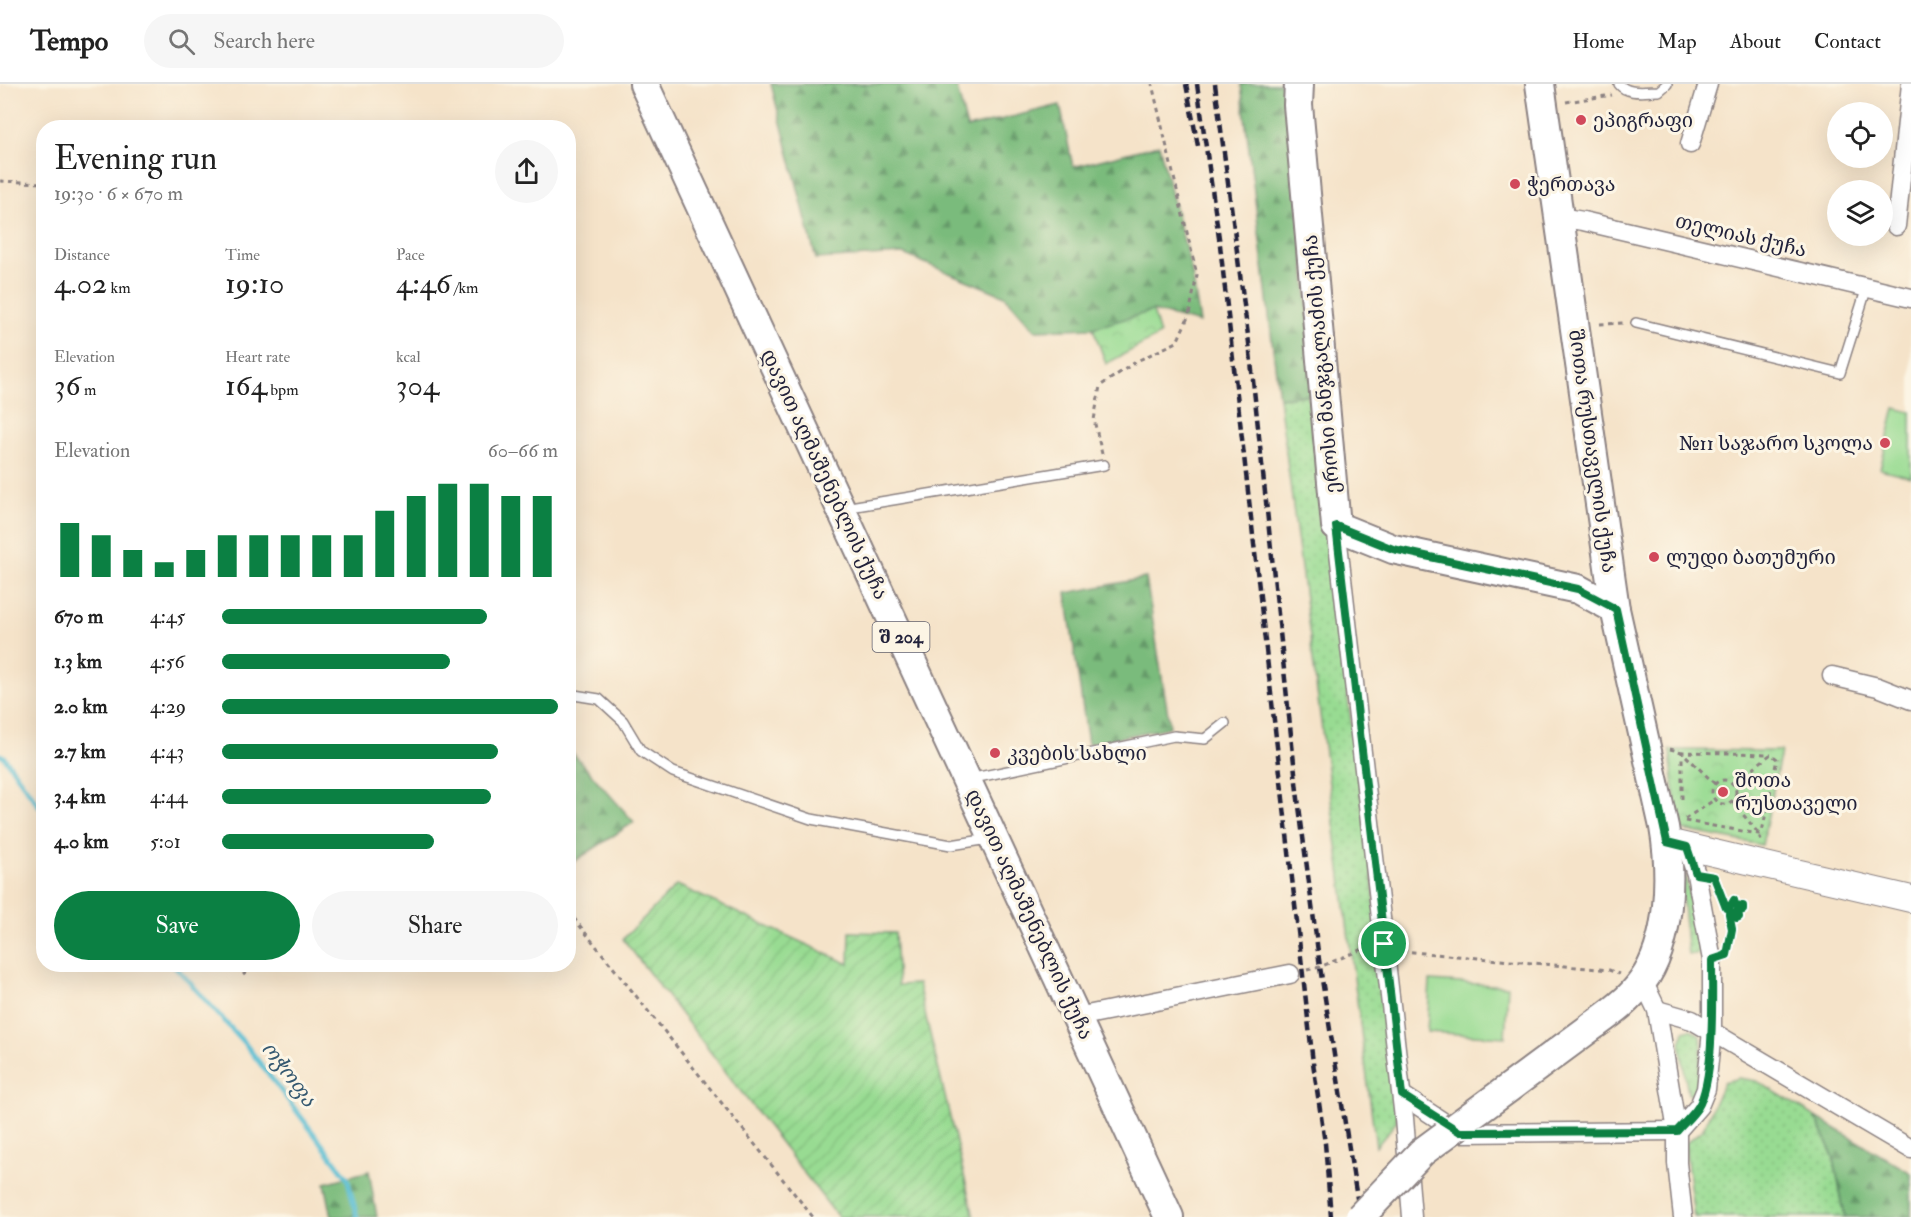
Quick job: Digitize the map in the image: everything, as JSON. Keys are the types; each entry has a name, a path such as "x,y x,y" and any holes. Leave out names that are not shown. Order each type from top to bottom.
{"main road":[{"name":"დავით აღმაშენებლის ქუჩა","path":"644,84 1169,1217"},
{"name":"ეროსი მანჯგალაძის ქუჩა","path":"1299,84 1298,105 1336,526"},
{"name":"შოთა რუსთაველის ქუჩა","path":"1360,1217 1422,1152 1625,1002 1643,981 1658,952 1664,920 1669,863 1679,837 1616,609 1540,84"},
{"path":"1336,526 1393,549 1578,589 1616,609"},
{"name":"დავით აღმაშენებლის ქუჩა","path":"1157,1190 1176,1217"}],"street":[{"path":"1690,144 1708,84"},
{"path":"1896,226 1911,84"},
{"name":"თელიას ქუჩა","path":"1559,217 1594,223 1911,298"},
{"name":"ეროსი მანჯგალაძის ქუჩა","path":"1336,526 1402,1095 1412,1217"},
{"path":"1832,676 1878,687 1911,700"},
{"path":"1402,1095 1460,1132 1677,1131 1699,1106 1706,1089 1712,1031 1712,960 1696,874 1679,837"},
{"path":"1679,837 1911,899"},
{"path":"1077,1017 1290,974"},
{"path":"1643,981 1658,1010 1677,1131 1677,1163 1683,1217"},
{"path":"1658,1010 1692,1020 1911,1149"}],"lane":[{"path":"1618,84 1630,91 1659,91 1667,84"},
{"path":"1636,323 1840,373 1867,287"},
{"path":"841,509 1104,465"},
{"path":"576,695 599,699 623,721 641,751 673,772 779,809 811,819 951,844 994,838"},
{"path":"967,779 1174,736 1205,739 1225,723"}],"path":[{"path":"1104,465 1094,420 1100,386 1137,361 1177,342 1190,315 1197,275 1152,84"},
{"path":"1566,102 1615,95"},
{"path":"0,181 36,183"},
{"path":"1600,324 1636,323"},
{"path":"1663,747 1682,752 1772,754 1777,759 1762,832 1759,834 1679,837"},
{"path":"1679,837 1682,752"},
{"path":"1682,752 1715,784"},
{"path":"1733,784 1772,754"},
{"path":"1726,780 1733,784 1736,791 1732,801 1725,805 1714,800 1712,790 1715,784 1726,780"},
{"path":"1679,837 1714,800"},
{"path":"1732,801 1759,834 1762,845"},
{"path":"1696,874 1714,877 1726,908 1730,907 1734,900 1735,905 1743,906 1743,910 1738,911 1739,917 1737,918 1733,913 1729,914 1732,929 1727,955 1712,960"},
{"path":"576,921 813,1217"},
{"path":"1290,974 1320,967 1364,948 1385,948 1609,970"},
{"path":"243,975 247,972"}],"green space":[{"path":"771,84 956,84 967,128 1060,105 1073,167 1159,145 1192,273 1200,323 1153,311 1093,328 1035,330 1005,296 903,254 816,259"},
{"path":"1241,84 1291,84 1314,394 1279,398"},
{"path":"1153,311 1160,335 1106,364 1093,328"},
{"path":"1308,395 1371,865 1397,1121 1376,1147 1279,398"},
{"path":"1895,408 1911,412 1911,477 1880,469"},
{"path":"1146,578 1170,727 1088,744 1066,593"},
{"path":"1670,750 1781,751 1762,845 1678,829"},
{"path":"576,757 634,822 576,860"},
{"path":"1685,875 1702,953 1688,955 1680,876"},
{"path":"677,885 849,964 850,932 895,933 898,985 918,984 974,1217 838,1217 623,939"},
{"path":"1430,981 1508,986 1505,1037 1427,1032"},
{"path":"1690,1029 1699,1034 1702,1043 1697,1093 1693,1095 1688,1094 1680,1043 1684,1031"},
{"path":"1739,1078 1757,1081 1816,1117 1834,1159 1845,1217 1694,1217 1685,1144 1703,1129 1724,1082"},
{"path":"1816,1117 1911,1173 1911,1217 1845,1217 1834,1159"},
{"path":"369,1171 377,1217 332,1217 325,1183"}],"waterway":[{"name":"ოჭოფა","path":"0,755 4,757 36,802"},
{"name":"ოჭოფა","path":"180,972 246,1045 347,1177 357,1217"}],"railway":[{"path":"1186,84 1198,146"},
{"path":"1197,84 1220,245 1313,1063 1325,1143 1331,1217"},
{"path":"1215,84 1249,343 1297,791 1320,967 1360,1217"}],"place":[{"name":"ეპიგრაფი","path":"1581,120"},
{"name":"ჭერთავა","path":"1515,184"},
{"name":"№11 საჯარო სკოლა","path":"1885,443"},
{"name":"ლუდი ბათუმური","path":"1654,557"},
{"name":"კვების სახლი","path":"995,753"},
{"name":"შოთა რუსთაველი","path":"1723,792"}],"route":[{"path":"1336,526 1393,549 1578,589 1616,609 1667,842 1687,847 1696,874 1714,877 1726,908 1730,907 1734,900 1735,905 1743,906 1743,910 1738,911 1739,917 1737,918 1733,913 1729,914 1732,929 1727,955 1712,960 1712,1031 1706,1089 1699,1106 1677,1131 1460,1132 1402,1095 1384,944 1336,526"}]}
